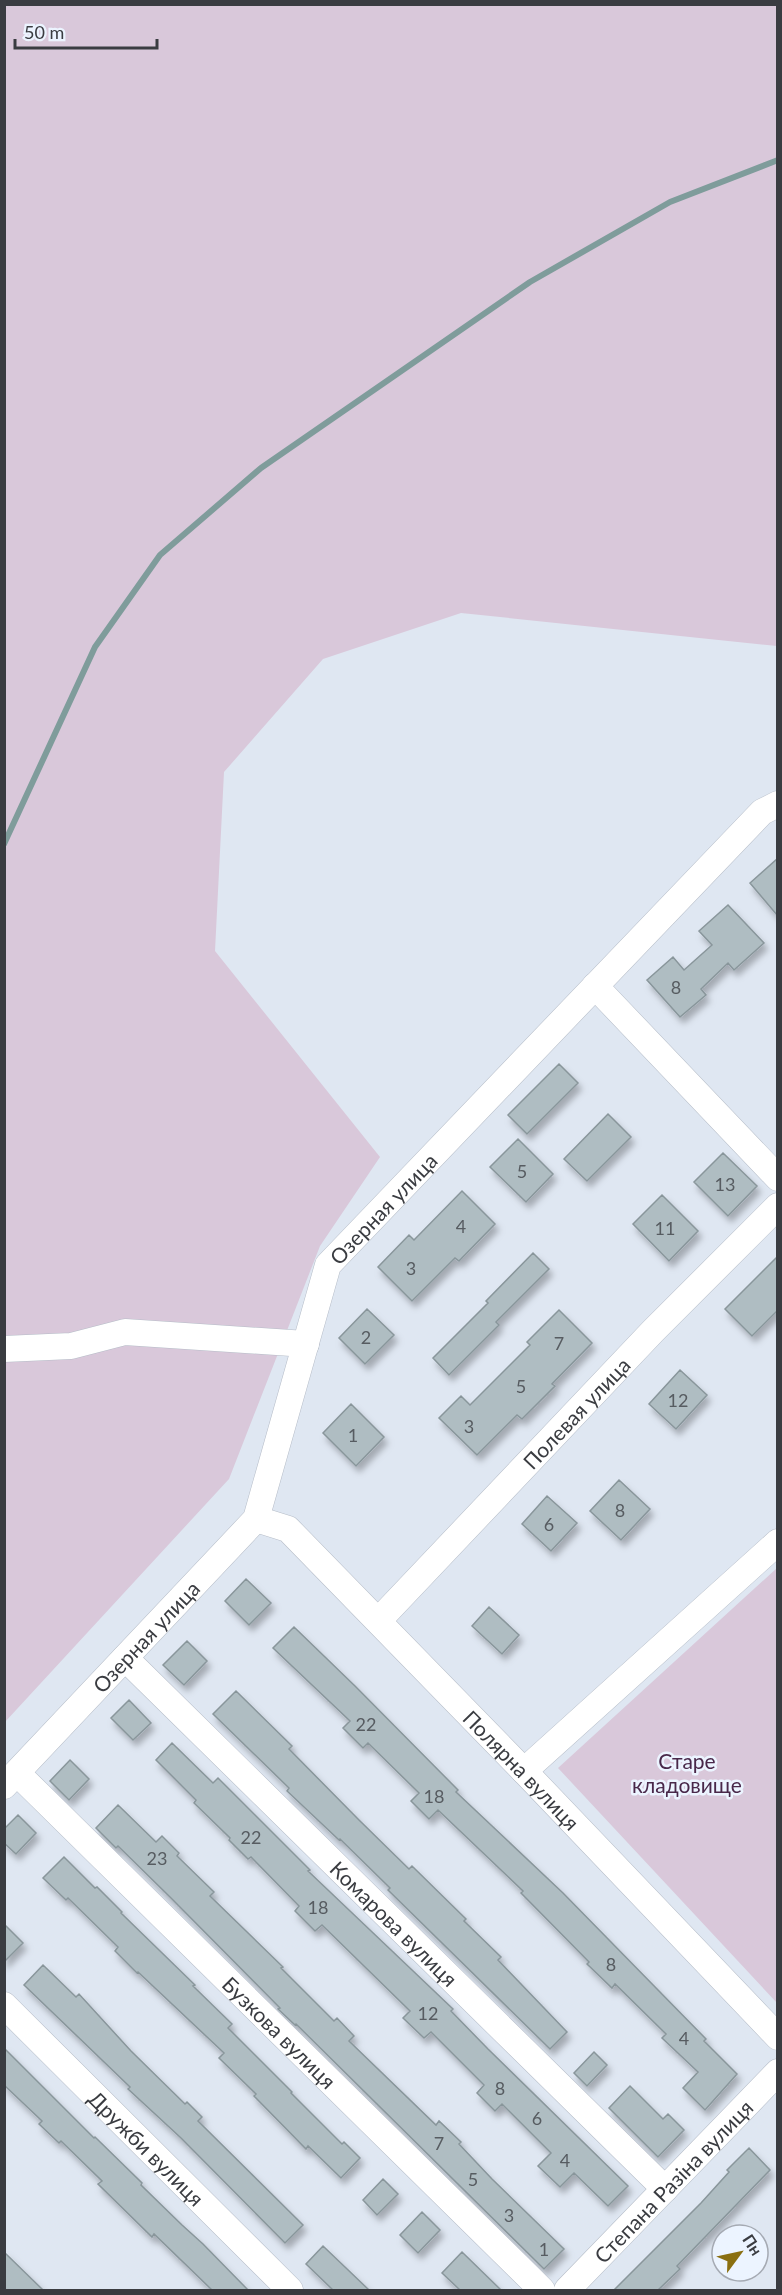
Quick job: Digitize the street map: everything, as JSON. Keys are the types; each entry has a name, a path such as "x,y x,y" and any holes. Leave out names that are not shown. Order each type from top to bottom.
{"street":[{"name":"Озерная улица","path":"11,1779 256,1519 328,1265 762,812 777,804"},
{"path":"595,986 777,1178"},
{"name":"Полевая улица","path":"379,1620 652,1331 777,1206"},
{"path":"4,1348 71,1346 126,1332 306,1344"},
{"name":"Полярна вулиця","path":"256,1519 288,1529 379,1620 777,2037"},
{"path":"524,1771 777,1542"},
{"name":"Комарова вулиця","path":"125,1658 665,2189"},
{"name":"Бузкова вулиця","path":"11,1779 542,2290"},
{"name":"Дружби вулиця","path":"4,2005 291,2290"},
{"name":"Степана Разіна вулиця","path":"567,2290 777,2072"}],"green space":[{"path":"5,5 777,5 777,646 461,613 323,659 224,772 215,951 380,1157 320,1246 229,1479 5,1722"},
{"name":"Старе кладовище","path":"777,1568 777,2003 558,1768"}],"building":[{"path":"777,859 777,915 750,883"},
{"path":"728,905 764,943 734,970 728,963 701,989 706,995 680,1017 647,980 673,957 684,970 712,945 699,931"},
{"path":"559,1064 578,1083 527,1134 508,1115"},
{"path":"608,1114 631,1137 587,1181 564,1159"},
{"path":"518,1139 553,1174 526,1202 490,1167"},
{"path":"723,1153 757,1186 728,1216 694,1182"},
{"path":"462,1191 495,1224 459,1261 455,1258 412,1301 378,1267 409,1235 414,1240"},
{"path":"662,1195 698,1231 669,1261 633,1224"},
{"path":"533,1253 549,1269 496,1322 499,1325 449,1375 433,1358 488,1303 486,1301"},
{"path":"777,1257 777,1311 752,1336 725,1309"},
{"path":"367,1309 394,1335 365,1364 339,1338"},
{"path":"559,1310 592,1343 552,1384 555,1386 522,1419 517,1415 477,1455 439,1418 461,1396 470,1405 530,1345 527,1342"},
{"path":"680,1370 707,1395 676,1429 649,1404"},
{"path":"351,1404 384,1437 356,1466 323,1433"},
{"path":"619,1480 650,1509 621,1540 590,1511"},
{"path":"547,1496 577,1523 551,1551 522,1524"},
{"path":"246,1579 271,1603 249,1625 225,1601"},
{"path":"489,1607 519,1635 502,1654 472,1626"},
{"path":"294,1627 458,1790 456,1792 563,1893 706,2039 704,2041 737,2074 705,2110 683,2088 698,2072 662,2038 666,2034 615,1984 612,1988 587,1964 589,1962 521,1893 523,1891 438,1810 429,1819 411,1801 419,1793 368,1743 363,1748 343,1728 350,1721 273,1648"},
{"path":"187,1641 207,1661 184,1685 163,1665"},
{"path":"236,1691 292,1746 289,1749 359,1820 409,1869 412,1866 466,1919 464,1921 501,1957 498,1960 567,2032 550,2049 388,1890 390,1888 287,1791 289,1788 213,1714"},
{"path":"129,1700 151,1723 133,1740 111,1718"},
{"path":"172,1743 213,1783 218,1778 310,1870 308,1871 453,2009 451,2011 488,2049 628,2186 608,2206 574,2173 560,2187 538,2166 551,2153 502,2104 495,2111 477,2093 484,2085 431,2032 424,2038 403,2018 410,2011 322,1925 315,1931 295,1911 299,1906 251,1857 248,1859 229,1840 230,1838 194,1803 196,1800 156,1760"},
{"path":"70,1760 89,1779 69,1800 50,1781"},
{"path":"118,1805 156,1842 162,1836 179,1853 177,1856 214,1892 210,1896 283,1967 281,1968 334,2021 337,2018 354,2036 349,2041 436,2125 439,2121 461,2142 459,2144 492,2179 564,2249 544,2269 296,2024 278,2009 280,2008 171,1898 118,1846 116,1848 96,1828"},
{"path":"18,1815 36,1833 16,1854 4,1843 4,1829"},
{"path":"64,1857 195,1985 193,1986 232,2024 228,2028 342,2144 344,2142 360,2158 341,2178 308,2146 306,2149 254,2096 256,2094 219,2058 224,2053 137,1973 115,1951 118,1947 68,1898 66,1900 43,1878"},
{"path":"4,1924 23,1943 4,1962"},
{"path":"43,1965 76,1997 79,1994 131,2051 185,2104 187,2102 202,2117 198,2121 303,2225 285,2243 181,2138 128,2089 130,2087 24,1985"},
{"path":"4,2048 248,2290 212,2290 154,2234 152,2237 98,2184 102,2181 61,2141 59,2143 39,2124 42,2121 4,2085"},
{"path":"594,2052 607,2065 587,2086 574,2073"},
{"path":"630,2086 663,2119 668,2114 684,2130 658,2157 609,2108"},
{"path":"749,2148 770,2170 719,2223 710,2223 710,2232 677,2266 680,2269 658,2290 614,2290 701,2203 729,2172 727,2170"},
{"path":"383,2179 398,2194 377,2215 363,2200"},
{"path":"422,2212 440,2230 418,2253 400,2235"},
{"path":"323,2246 369,2290 333,2290 306,2264"},
{"path":"4,2252 43,2290 4,2290"},
{"path":"462,2252 501,2290 460,2290 442,2273"}],"waterway":[{"path":"4,844 95,647 160,555 261,468 530,282 670,202 778,160"}]}
